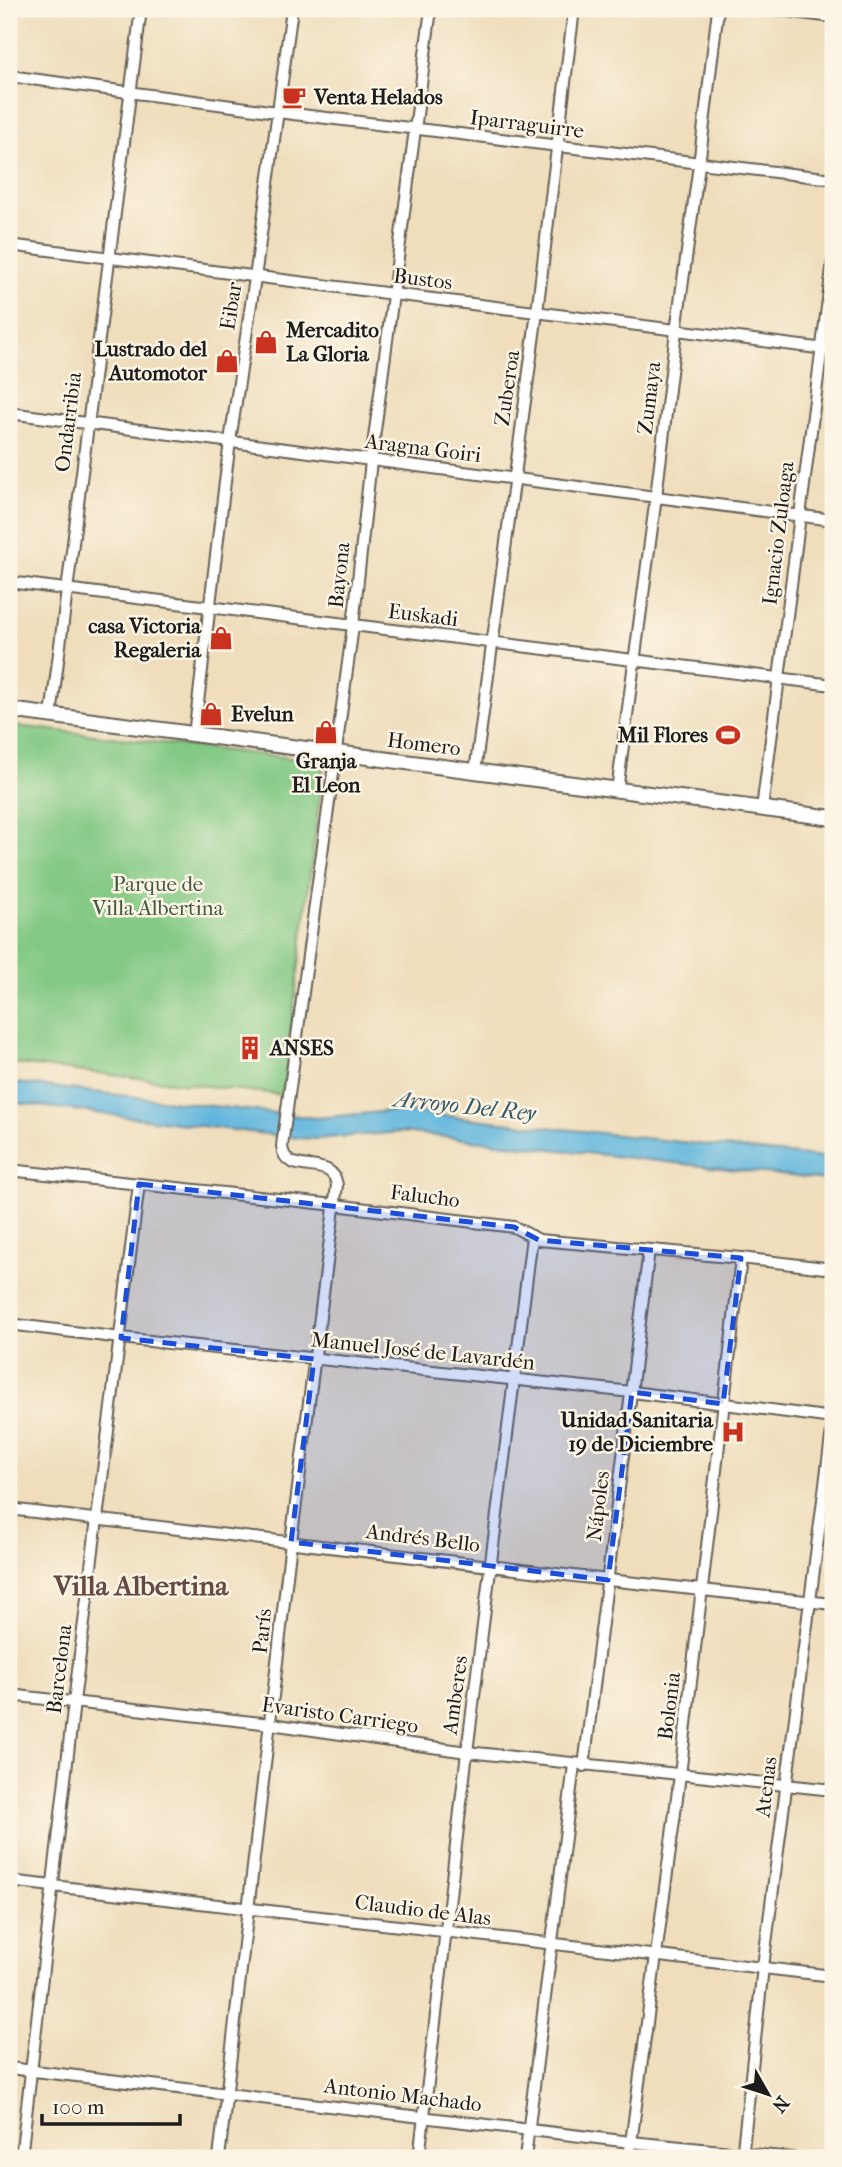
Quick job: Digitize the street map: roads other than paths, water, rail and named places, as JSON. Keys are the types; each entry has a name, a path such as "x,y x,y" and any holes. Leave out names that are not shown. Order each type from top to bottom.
{"main road":[{"name":"Homero","path":"9,710 833,818"}],"street":[{"name":"Ondarribia","path":"51,716 141,9"},
{"name":"Eibar","path":"194,735 230,441 292,9"},
{"name":"Bayona","path":"282,1146 353,626 371,461 430,9"},
{"name":"Zuberoa","path":"475,772 537,312 574,9"},
{"name":"Zumaya","path":"617,791 718,9"},
{"path":"770,9 833,17"},
{"name":"Iparraguirre","path":"9,76 416,130 833,179"},
{"name":"Bustos","path":"9,245 827,349"},
{"name":"Ignacio Zuloaga","path":"762,809 799,516 827,349 833,261"},
{"name":"Aragna Goiri","path":"9,413 833,520"},
{"name":"Euskadi","path":"9,582 833,685"},
{"name":"París","path":"219,2158 291,1542 337,1185 336,1178 326,1168 286,1160 282,1146"},
{"name":"Falucho","path":"9,1170 335,1205 514,1227 532,1237 833,1269"},
{"name":"Barcelona","path":"21,2158 74,1702 139,1184"},
{"name":"Amberes","path":"419,2158 532,1237"},
{"name":"Nápoles","path":"524,2158 608,1580 649,1250"},
{"name":"Bolonia","path":"629,2158 680,1775 741,1258"},
{"name":"Manuel José de Lavardén","path":"9,1324 632,1392 833,1420"},
{"name":"Atenas","path":"742,2156 763,1967 833,1420"},
{"name":"Andrés Bello","path":"9,1509 833,1604"},
{"name":"Evaristo Carriego","path":"9,1695 271,1724 579,1765 833,1790"},
{"name":"Claudio de Alas","path":"9,1881 833,1976"},
{"name":"Antonio Machado","path":"9,2068 742,2156 792,2158"}],"water":[{"path":"9,1082 316,1118 391,1111 421,1113 833,1159 833,1181 402,1132 298,1138 9,1102"}],"place":[{"name":"Venta Helados","path":"294,97"},
{"name":"Mercadito La Gloria","path":"266,342"},
{"name":"Lustrado del Automotor","path":"227,361"},
{"name":"casa Victoria Regaleria","path":"221,638"},
{"name":"Evelun","path":"211,714"},
{"name":"Granja El Leon","path":"326,732"},
{"name":"Mil Flores","path":"728,735"},
{"name":"ANSES","path":"250,1048"},
{"name":"Unidad Sanitaria 19 de Diciembre","path":"733,1432"}],"district":[{"name":"Villa Albertina","path":"141,1585"}],"park label":[{"name":"Parque de Villa Albertina","path":"158,896"}],"water label":[{"name":"Arroyo Del Rey","path":"465,1106"}]}
